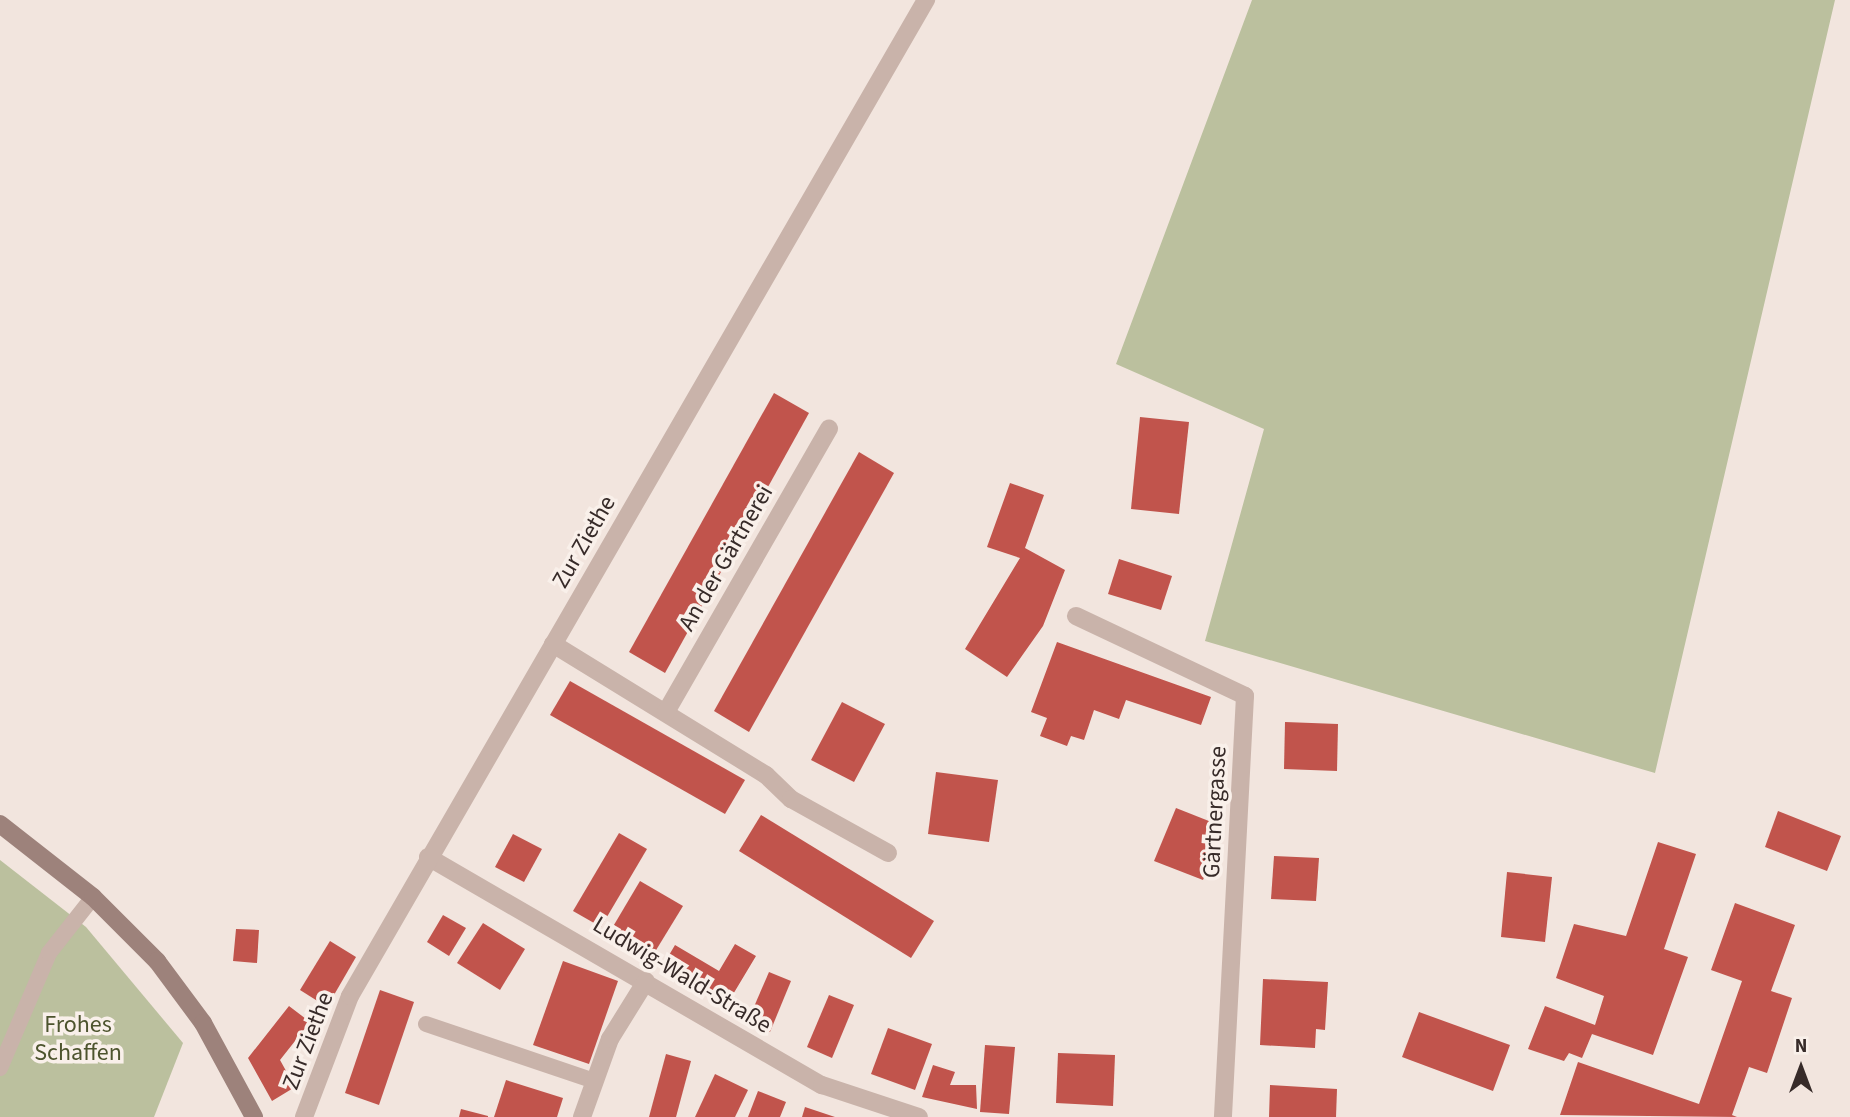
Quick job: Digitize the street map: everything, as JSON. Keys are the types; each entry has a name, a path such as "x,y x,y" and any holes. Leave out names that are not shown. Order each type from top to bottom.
{"main road":[{"path":"0,824 93,897 183,995 254,1117"}],"street":[{"name":"Zur Ziethe","path":"304,1117 350,996 926,0"},
{"name":"An der Gärtnerei","path":"666,712 829,428"},
{"name":"Gärtnergasse","path":"1076,616 1245,696 1223,1117"},
{"path":"552,644 766,775 791,799 888,853"},
{"name":"Ludwig-Wald-Straße","path":"428,857 822,1085 919,1117"},
{"path":"582,1117 610,1039 646,981"}],"lane":[{"path":"0,1068 49,953 93,897"},
{"path":"426,1024 594,1081"}],"green space":[{"path":"1252,0 1835,0 1655,773 1205,641 1264,429 1116,364"},
{"name":"Frohes Schaffen","path":"0,860 86,927 183,1043 154,1117 0,1117"}],"building":[{"path":"774,393 809,413 665,673 629,652"},
{"path":"1140,417 1189,422 1179,514 1131,509"},
{"path":"859,452 894,473 749,732 714,711"},
{"path":"1010,483 1044,495 1025,548 1065,570 1043,626 1007,677 965,649 1020,558 987,547"},
{"path":"1119,559 1172,576 1161,610 1108,594"},
{"path":"1057,642 1211,697 1201,725 1126,700 1119,719 1094,710 1084,740 1071,736 1067,746 1040,736 1047,718 1031,712"},
{"path":"570,681 745,780 725,814 550,715"},
{"path":"842,702 885,724 854,782 811,760"},
{"path":"1285,722 1338,724 1337,771 1284,769"},
{"path":"936,772 998,780 989,842 928,834"},
{"path":"1176,808 1224,827 1203,880 1154,861"},
{"path":"1778,811 1841,836 1827,871 1765,847"},
{"path":"761,815 934,921 911,958 739,851"},
{"path":"619,833 647,849 601,927 573,911"},
{"path":"513,834 542,849 524,882 495,867"},
{"path":"1658,842 1696,854 1664,949 1688,957 1653,1055 1592,1034 1582,1058 1569,1053 1564,1061 1528,1049 1545,1006 1595,1025 1604,996 1556,978 1574,924 1626,936"},
{"path":"1274,856 1319,858 1316,901 1271,899"},
{"path":"1507,872 1552,877 1545,942 1501,937"},
{"path":"640,881 683,906 650,960 608,935"},
{"path":"1735,903 1795,925 1771,991 1792,998 1767,1073 1749,1067 1732,1115 1737,1117 1560,1115 1578,1062 1699,1104 1742,981 1711,970"},
{"path":"443,915 466,928 449,956 427,942"},
{"path":"483,923 525,949 500,990 457,963"},
{"path":"236,929 259,930 257,963 233,961"},
{"path":"330,941 356,957 327,1007 300,990"},
{"path":"735,944 756,956 726,1006 662,967 675,945 719,971"},
{"path":"563,961 618,981 589,1064 533,1045"},
{"path":"769,972 791,981 770,1032 747,1023"},
{"path":"1263,979 1328,982 1325,1030 1316,1029 1315,1048 1260,1045"},
{"path":"380,990 414,1002 379,1105 345,1093"},
{"path":"829,995 854,1005 832,1058 807,1047"},
{"path":"289,1006 310,1022 280,1060 295,1087 272,1101 248,1058"},
{"path":"1419,1012 1510,1045 1493,1091 1402,1057"},
{"path":"888,1028 932,1044 915,1090 871,1074"},
{"path":"985,1045 1015,1047 1009,1114 980,1112"},
{"path":"1058,1053 1115,1055 1113,1106 1056,1103"},
{"path":"666,1054 691,1061 676,1117 649,1117"},
{"path":"933,1065 955,1072 950,1085 976,1085 977,1109 922,1097"},
{"path":"715,1074 748,1090 735,1117 695,1117"},
{"path":"506,1080 563,1098 557,1117 494,1117"},
{"path":"1270,1085 1337,1089 1336,1117 1269,1117"},
{"path":"758,1091 786,1102 780,1117 748,1117"},
{"path":"805,1107 835,1117 802,1117"},
{"path":"461,1109 488,1116 488,1117 459,1117"}]}
